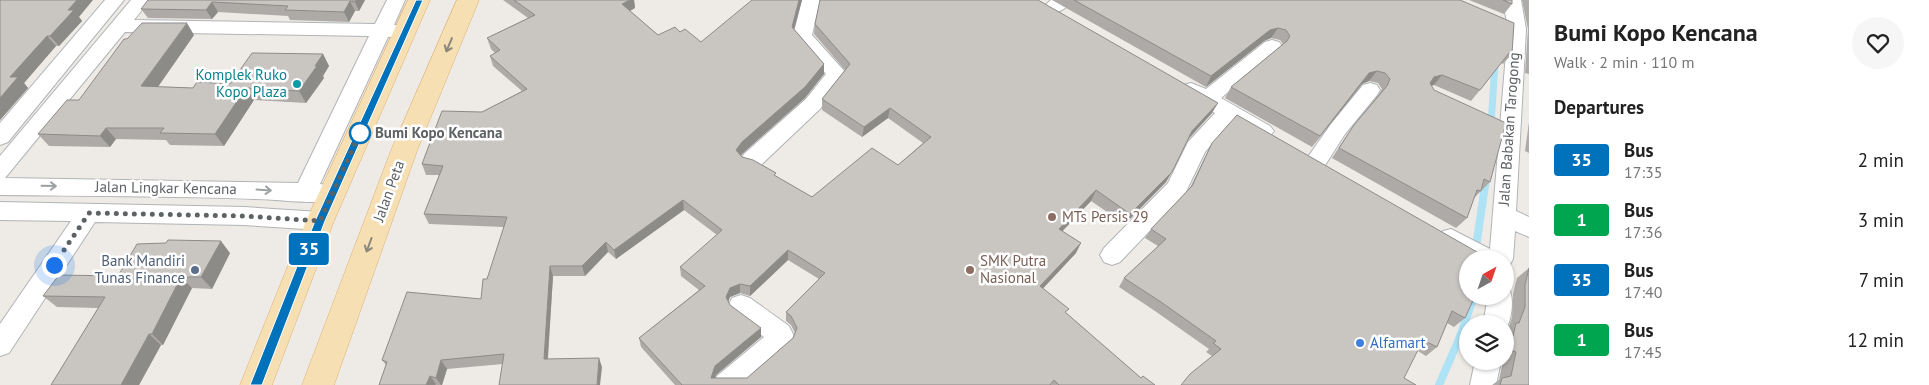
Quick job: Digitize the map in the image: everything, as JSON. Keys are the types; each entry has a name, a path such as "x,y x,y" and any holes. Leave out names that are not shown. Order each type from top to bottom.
{"main road":[{"path":"256,385 320,221 333,194 393,30 420,0"},
{"name":"Jalan Peta","path":"318,385 404,148 468,0"}],"street":[{"path":"0,137 115,0"},
{"path":"4,162 141,0"},
{"path":"304,194 393,30 396,0"},
{"path":"752,160 813,104 837,74 802,36 811,0"},
{"name":"Jalan Babakan Tarogong","path":"1501,250 1503,216 1500,126 1508,25 1512,0"},
{"path":"120,26 393,30"},
{"path":"1207,99 1272,46"},
{"path":"1174,80 1308,156 1338,128 1370,90"},
{"path":"1112,255 1177,188 1196,148 1229,111"},
{"name":"Jalan Lingkar Kencana","path":"0,186 256,190 304,194 333,194"},
{"name":"Jalan Lingkar Kencana","path":"0,210 244,216 320,221"},
{"path":"0,345 89,213"},
{"path":"1503,216 1529,228"},
{"path":"1436,229 1472,250"},
{"path":"726,385 782,338 780,334 742,306"},
{"path":"1483,385 1486,370"}],"building":[{"path":"0,0 77,0 68,10 74,10 50,36 47,36 10,77 18,77 0,98"},
{"path":"148,0 356,0 355,2 350,1 344,12 285,10 288,6 212,2 206,10 141,9"},
{"path":"514,0 630,0 622,4 658,35 675,27 680,32 685,29 701,42 752,0 799,0 792,27 824,64 805,87 742,142 736,150 742,157 753,160 776,173 774,175 812,197 872,148 898,165 931,137 890,108 864,127 822,99 850,64 815,24 820,0 1038,0 1218,103 1192,131 1172,172 1130,214 1096,190 1059,229 1081,243 1040,286 1069,309 1065,312 1141,378 1143,376 1155,385 1059,385 1054,380 1050,385 682,385 639,338 705,286 680,267 722,230 683,200 614,250 606,242 582,266 550,266 544,359 599,358 597,385 499,385 504,354 441,360 436,378 430,376 426,385 379,385 387,362 382,360 407,292 481,299 483,279 487,279 507,217 424,214 443,166 422,164 442,111 482,112 527,89 490,56 500,50 487,38 535,15","holes":["788,250 825,273 786,312 791,316 797,328 793,338 747,378 711,378 715,366 761,328 730,305 726,297 730,288 740,284 750,286"]},
{"path":"1074,0 1460,0 1514,23 1512,54 1509,53 1480,90 1442,75 1434,77 1430,83 1434,90 1506,123 1490,182 1484,179 1481,191 1477,190 1467,218 1339,148 1354,125 1387,86 1390,79 1385,73 1377,71 1369,73 1320,136 1231,87 1287,41 1290,36 1286,30 1278,28 1270,30 1211,76"},
{"path":"1503,0 1512,0 1512,4"},
{"path":"142,23 187,23 141,86 193,88 197,82 230,84 252,53 323,54 299,91 246,88 215,134 160,133 164,128 106,128 100,136 38,134 67,100 79,100 124,39 127,39"},
{"path":"1237,115 1473,250 1459,250 1459,305 1471,305 1466,315 1459,315 1452,311 1437,347 1423,340 1404,378 1416,385 1181,385 1190,374 1221,349 1213,343 1216,341 1124,278 1166,239 1151,229 1192,186 1212,143"},
{"path":"168,240 221,241 201,277 181,277 152,334 149,334 121,385 51,385 105,297 43,296 59,275 118,276 137,244 166,243"},
{"path":"1529,268 1529,385 1500,385 1502,378 1511,376 1512,370 1514,370 1516,352 1514,351 1514,332 1516,323 1519,323 1525,307 1525,285"}],"waterway":[{"path":"1491,126 1495,62"},
{"path":"1476,247 1486,179"},
{"path":"1439,385 1459,339 1471,305"}],"bus line":[{"name":"35","path":"256,385 320,221 419,0"}],"place":[{"name":"Komplek Ruko Kopo Plaza","path":"297,84"},
{"name":"Bumi Kopo Kencana","path":"360,133"},
{"name":"MTs Persis 29","path":"1052,217"},
{"name":"Bank Mandiri Tunas Finance","path":"195,270"},
{"name":"SMK Putra Nasional","path":"970,270"},
{"name":"Alfamart","path":"1360,343"}],"route":[{"path":"54,265 89,213 244,216 320,221 362,128 360,133"}]}
